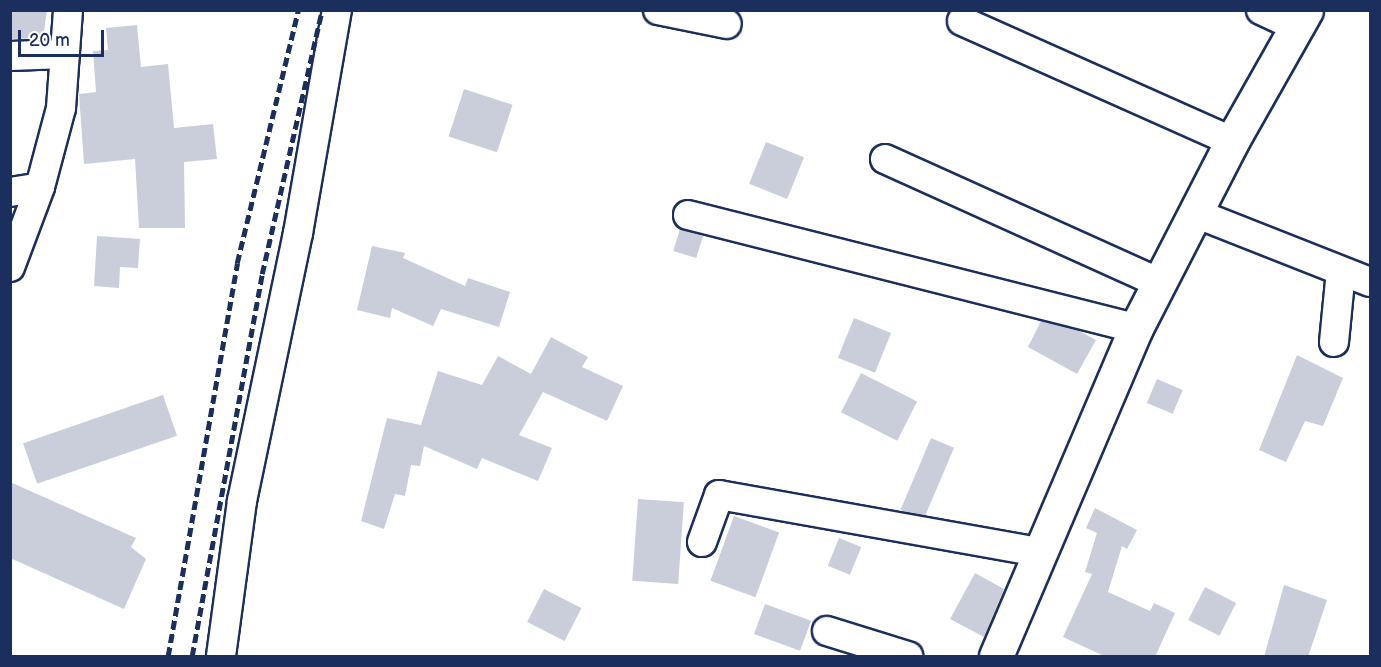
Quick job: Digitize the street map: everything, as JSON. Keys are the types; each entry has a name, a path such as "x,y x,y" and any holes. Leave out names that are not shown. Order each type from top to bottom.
{"main road":[{"path":"996,657 1136,328 1232,141 1301,18"}],"street":[{"path":"10,267 40,187 61,108 68,10"},
{"path":"221,657 242,501 298,233 337,10"},
{"path":"658,10 727,24"},
{"path":"1261,10 1301,18"},
{"path":"962,21 1232,141"},
{"path":"10,56 65,54"},
{"path":"885,159 1160,283"},
{"path":"10,192 40,187"},
{"path":"1195,213 1371,282"},
{"path":"688,215 1136,328"},
{"path":"1334,342 1341,271"},
{"path":"702,542 719,495 1040,552"},
{"path":"827,631 908,657"}],"building":[{"path":"10,10 47,10 43,38 10,39"},
{"path":"137,25 141,67 168,64 174,128 213,124 217,159 184,162 185,228 139,228 135,159 84,164 79,94 96,92 93,51 108,50 106,28"},
{"path":"464,89 513,105 497,152 449,137"},
{"path":"766,142 804,157 787,199 749,184"},
{"path":"680,229 703,236 696,258 673,251"},
{"path":"97,236 140,239 138,268 120,267 119,288 94,286"},
{"path":"372,246 405,253 403,258 465,286 468,278 510,292 499,327 441,309 433,326 392,308 390,318 357,310"},
{"path":"854,318 891,333 875,373 838,358"},
{"path":"1041,321 1079,331 1096,340 1077,374 1028,347"},
{"path":"551,337 588,357 582,367 623,386 607,421 543,392 519,435 552,448 538,481 482,458 477,469 424,446 420,466 411,465 405,496 395,494 384,529 361,521 387,418 421,425 438,371 482,385 498,356 531,374"},
{"path":"1297,355 1343,378 1323,426 1305,421 1286,462 1259,450"},
{"path":"861,373 917,402 897,441 841,412"},
{"path":"1157,379 1183,390 1173,414 1147,403"},
{"path":"163,395 177,436 37,484 23,443"},
{"path":"931,438 954,448 924,520 901,510"},
{"path":"10,482 136,538 131,547 146,559 124,609 10,558"},
{"path":"638,499 684,502 678,584 632,581"},
{"path":"1095,508 1137,530 1127,549 1122,546 1108,592 1150,611 1154,603 1175,613 1155,657 1106,657 1063,637 1092,574 1085,572 1097,533 1086,528"},
{"path":"734,516 779,532 756,597 710,581"},
{"path":"839,538 861,547 850,575 828,566"},
{"path":"975,573 1004,589 984,637 950,619"},
{"path":"1284,585 1327,600 1308,657 1264,657"},
{"path":"1205,587 1236,603 1219,636 1188,620"},
{"path":"544,589 581,608 565,641 527,622"},
{"path":"765,604 811,621 800,651 754,634"}],"railway":[{"path":"168,656 237,263 298,10"},
{"path":"192,656 262,274 322,10"}]}
